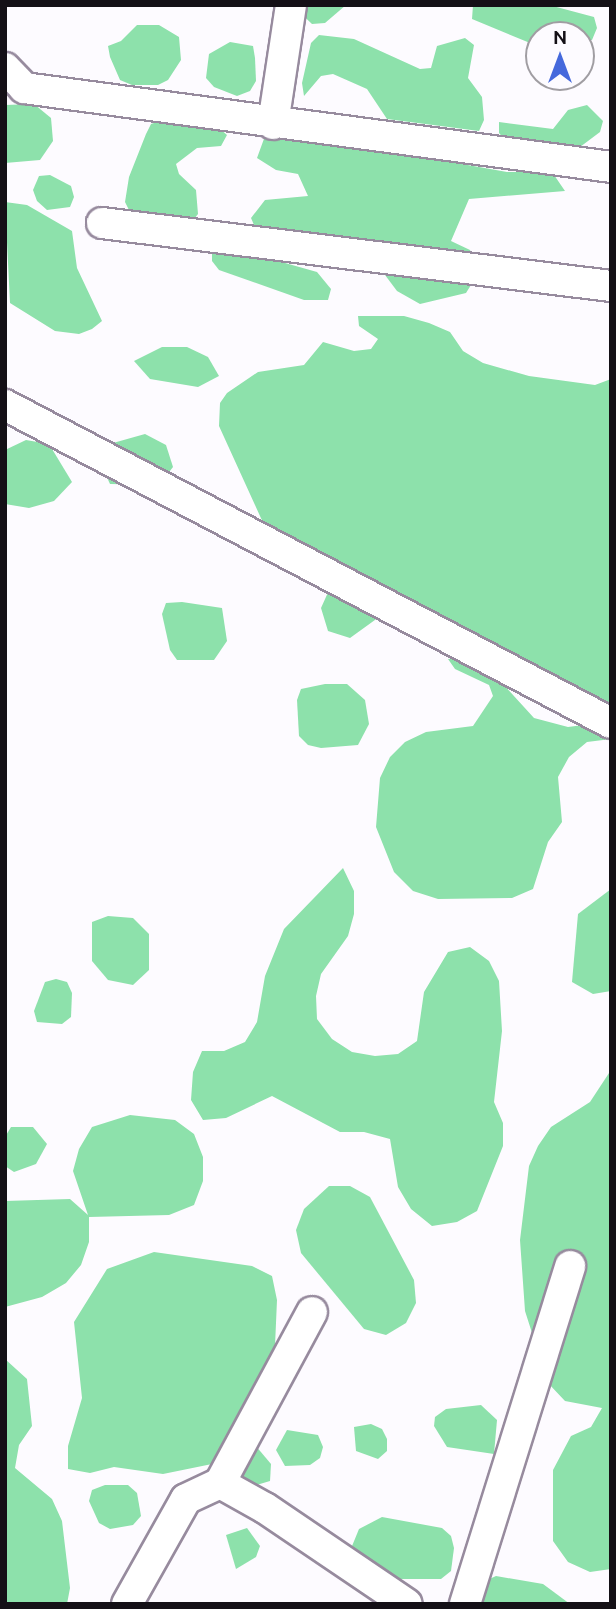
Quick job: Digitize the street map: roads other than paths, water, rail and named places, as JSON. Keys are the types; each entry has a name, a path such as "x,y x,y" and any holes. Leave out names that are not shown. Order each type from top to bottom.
{"street":[{"path":"273,124 291,5"},
{"path":"5,68 24,88 273,124 611,167"},
{"path":"102,223 611,286"},
{"path":"5,405 611,723"},
{"path":"464,1604 570,1266"},
{"path":"127,1604 186,1499 220,1483 312,1312"},
{"path":"220,1483 265,1508 407,1604"}]}
